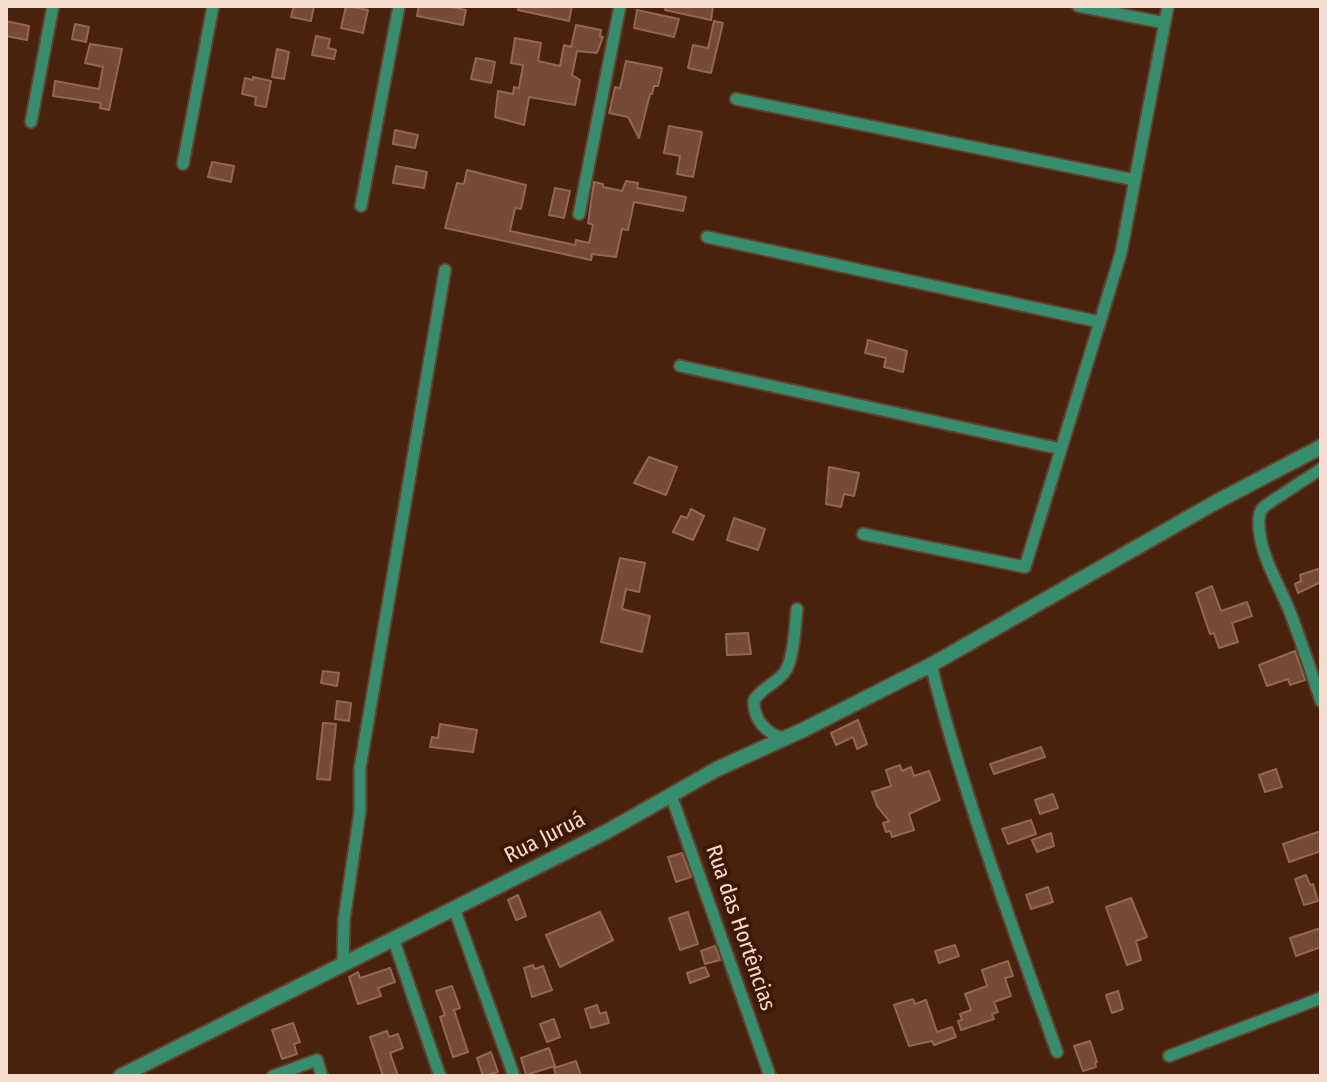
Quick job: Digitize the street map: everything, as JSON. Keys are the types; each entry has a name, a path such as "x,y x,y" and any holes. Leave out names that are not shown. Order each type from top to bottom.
{"street":[{"path":"31,122 53,6"},
{"path":"183,164 213,6"},
{"path":"361,206 399,6"},
{"path":"579,214 620,6"},
{"path":"1078,6 1165,23"},
{"path":"863,534 1025,567 1121,253 1168,6"},
{"path":"736,99 1135,180"},
{"path":"707,237 1100,322"},
{"path":"343,963 344,920 360,811 360,768 445,270"},
{"path":"680,366 1061,449"},
{"name":"Rua Juruá","path":"121,1076 606,832 717,769 931,665 1216,502 1321,447"},
{"path":"1321,469 1262,508 1259,518 1265,556 1290,612 1321,701"},
{"path":"784,738 768,732 757,719 754,700 789,665 797,609"},
{"path":"931,665 944,717 993,870 1057,1052"},
{"name":"Rua das Hortências","path":"671,795 770,1076"},
{"path":"454,908 514,1076"},
{"path":"393,938 440,1076"},
{"path":"1169,1056 1321,998"},
{"path":"273,1076 317,1060 322,1076"}],"building":[{"path":"294,6 314,6 311,21 291,17"},
{"path":"346,6 368,10 363,33 341,28"},
{"path":"419,6 466,10 463,25 417,16"},
{"path":"519,6 572,6 569,21 518,10"},
{"path":"666,6 713,6 711,20 665,10"},
{"path":"637,10 679,19 674,37 634,28"},
{"path":"6,21 29,26 27,40 6,36"},
{"path":"714,21 723,23 711,73 688,68 693,45 708,48"},
{"path":"75,24 89,27 86,42 72,39"},
{"path":"576,25 601,30 600,36 603,37 597,53 577,51 572,75 580,80 575,105 529,97 524,125 495,117 498,91 513,94 514,87 519,88 523,65 511,63 515,38 541,43 538,61 560,66 564,45 571,47"},
{"path":"316,36 330,39 328,48 336,50 334,59 312,55"},
{"path":"90,44 122,49 109,110 100,108 101,103 53,96 55,81 99,89 103,67 85,63"},
{"path":"277,49 289,52 284,79 272,77"},
{"path":"476,58 495,62 491,83 471,79"},
{"path":"626,61 662,68 658,86 654,86 650,94 639,138 628,117 609,113 615,87 620,88"},
{"path":"253,77 271,81 266,107 255,105 256,97 242,94 245,78 253,80"},
{"path":"669,126 702,132 693,177 677,174 680,156 664,153"},
{"path":"395,130 418,135 415,148 393,144"},
{"path":"212,162 234,166 231,182 208,177"},
{"path":"396,166 427,172 424,188 393,183"},
{"path":"467,170 526,185 521,209 515,208 510,231 575,245 576,240 589,243 593,225 588,223 594,182 622,191 626,181 638,183 637,188 686,197 683,211 634,202 628,230 622,229 616,257 592,254 591,260 445,228 457,183 464,184"},
{"path":"555,188 570,191 564,218 549,215"},
{"path":"868,340 907,351 903,372 884,367 886,358 865,353"},
{"path":"649,457 677,467 666,495 634,483"},
{"path":"829,467 859,473 854,496 844,494 841,507 826,504"},
{"path":"691,509 704,516 693,540 673,532 681,516 687,518"},
{"path":"734,518 765,529 758,550 727,540"},
{"path":"620,558 645,563 639,592 626,589 622,609 650,616 642,652 601,642"},
{"path":"1321,568 1321,582 1298,593 1295,584 1301,581 1300,575"},
{"path":"1212,586 1221,611 1247,602 1252,616 1232,623 1238,642 1219,648 1214,633 1210,634 1196,593"},
{"path":"748,633 751,654 727,655 726,634"},
{"path":"1295,651 1305,680 1290,685 1288,679 1267,686 1259,665"},
{"path":"323,671 339,673 337,686 321,683"},
{"path":"337,701 351,703 349,721 335,719"},
{"path":"858,720 867,744 857,749 853,737 836,745 831,733"},
{"path":"323,723 336,724 330,780 317,779"},
{"path":"440,724 477,730 473,752 430,747 432,737 438,738"},
{"path":"1041,747 1045,757 994,774 990,764"},
{"path":"900,765 902,771 911,767 914,776 929,771 940,800 909,814 914,830 892,837 883,823 889,821 877,806 872,792 891,786 886,770"},
{"path":"1276,769 1282,787 1265,792 1259,775"},
{"path":"1053,794 1058,808 1040,814 1035,800"},
{"path":"1031,820 1036,834 1008,844 1002,829"},
{"path":"1321,831 1321,851 1289,862 1283,844"},
{"path":"1051,833 1054,846 1037,852 1032,840"},
{"path":"682,853 691,877 676,882 668,857"},
{"path":"1306,875 1310,885 1313,884 1318,901 1304,905 1295,879"},
{"path":"1048,887 1053,902 1031,909 1026,895"},
{"path":"518,895 526,916 516,920 508,900"},
{"path":"1131,898 1147,937 1136,941 1141,960 1127,965 1106,907"},
{"path":"600,912 613,940 560,967 546,935"},
{"path":"688,912 698,944 680,950 669,918"},
{"path":"1321,928 1321,947 1296,956 1290,938"},
{"path":"955,945 959,956 939,963 935,951"},
{"path":"715,946 720,960 705,964 701,951"},
{"path":"1008,961 1013,976 1005,978 1011,996 994,1002 998,1012 992,1014 994,1019 961,1030 958,1021 962,1020 960,1014 971,1010 965,994 987,986 982,970"},
{"path":"533,965 535,969 543,966 552,990 532,997 524,968"},
{"path":"705,967 709,976 690,983 687,973"},
{"path":"390,968 395,982 378,988 381,996 358,1004 349,977 358,972 360,978"},
{"path":"452,986 460,1008 454,1010 468,1052 453,1057 440,1017 445,1015 436,991"},
{"path":"1118,991 1123,1009 1112,1013 1106,995"},
{"path":"913,999 915,1004 926,1000 937,1032 952,1027 956,1037 934,1045 932,1041 909,1046 894,1005"},
{"path":"597,1005 600,1014 606,1012 609,1023 591,1028 585,1009"},
{"path":"554,1019 560,1037 547,1042 540,1024"},
{"path":"293,1023 300,1042 294,1044 297,1054 282,1059 272,1030"},
{"path":"387,1031 389,1037 398,1034 403,1048 390,1053 398,1076 383,1076 370,1037"},
{"path":"1090,1041 1096,1067 1083,1071 1074,1046"},
{"path":"549,1048 555,1066 526,1075 521,1058"},
{"path":"491,1052 498,1072 483,1076 477,1058"},
{"path":"576,1061 581,1076 556,1076 554,1068"}]}
